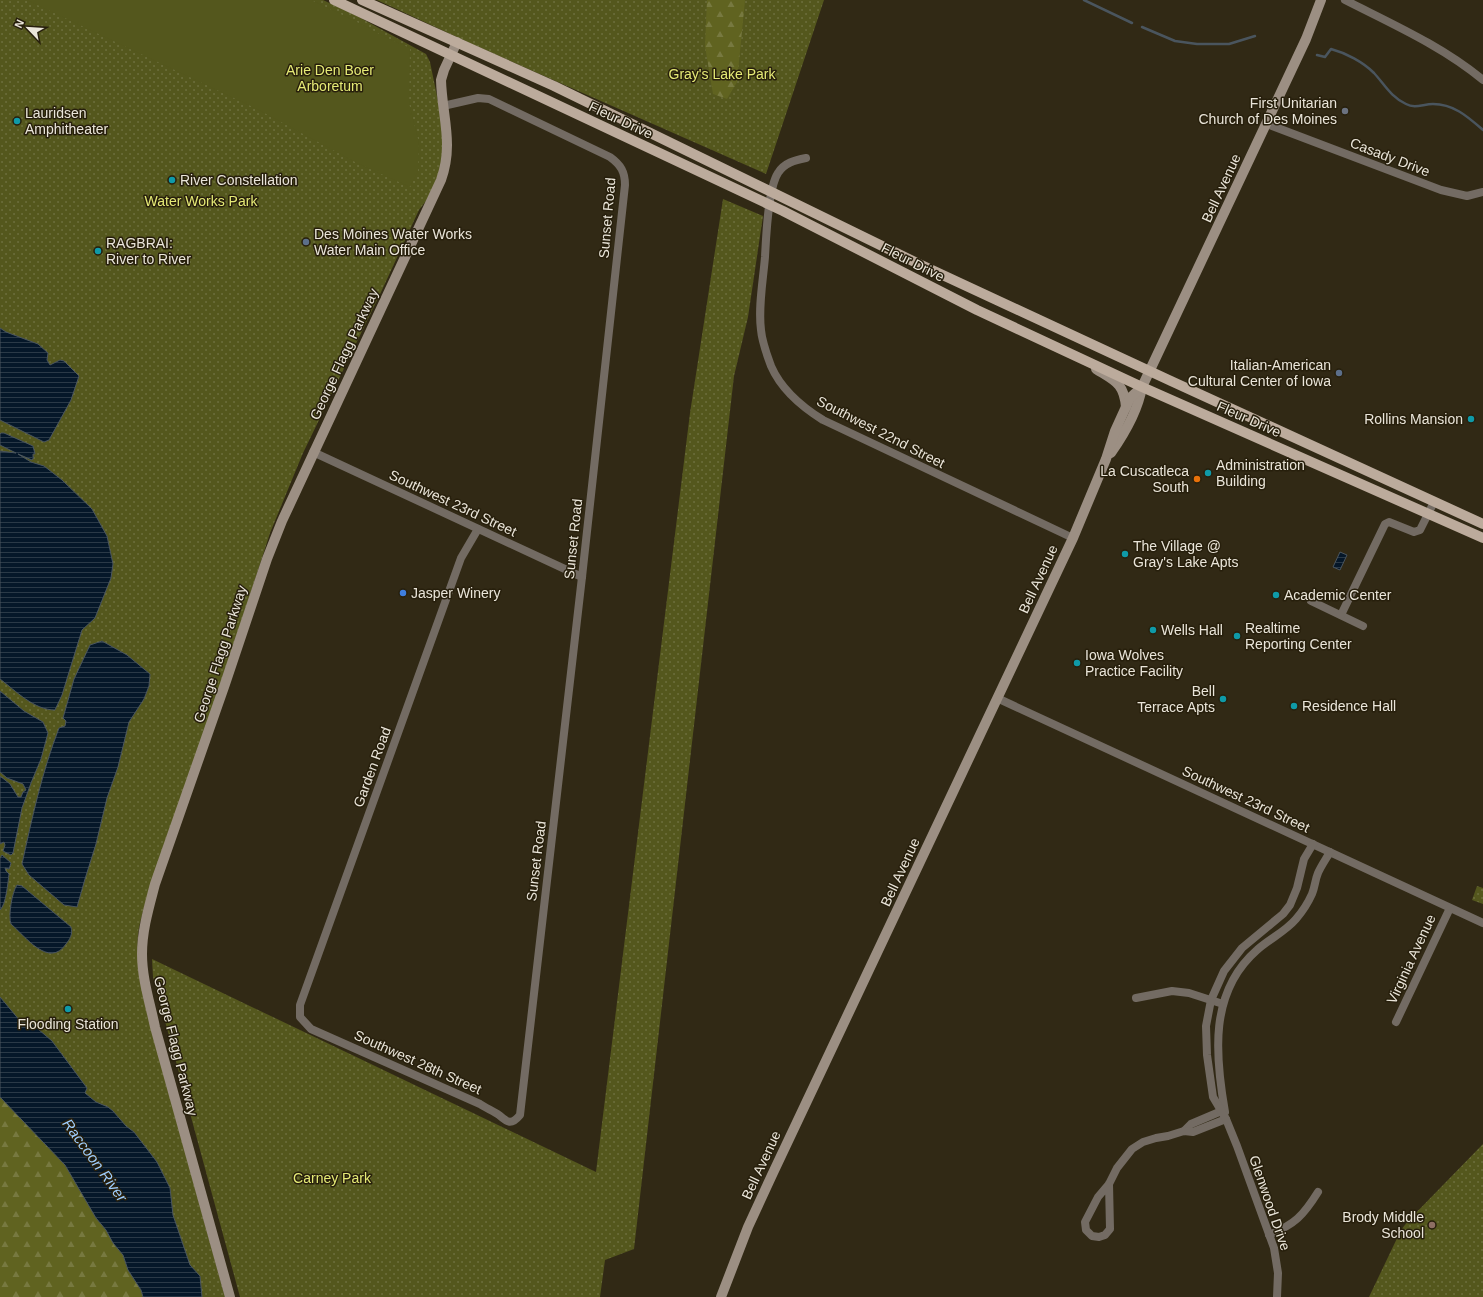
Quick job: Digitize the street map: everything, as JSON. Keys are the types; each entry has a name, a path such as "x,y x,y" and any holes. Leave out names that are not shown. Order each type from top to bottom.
{"main road":[{"name":"Fleur Drive","path":"334,0 783,210 971,307 1142,387 1483,538"},
{"name":"Fleur Drive","path":"362,0 554,86 706,162 784,198 919,264 1483,524"}],"street":[{"name":"Bell Avenue","path":"1106,459 1122,438 1140,401 1142,387 1149,371 1267,124 1306,39 1321,0"},
{"path":"1345,0 1435,46 1483,80"},
{"name":"George Flagg Parkway","path":"230,1297 155,1028 145,984 142,945 146,915 155,884 267,559 282,521 446,167 448,150 441,80 457,42"},
{"name":"Sunset Road","path":"443,106 478,98 490,99 610,158 618,163 625,176 625,189 582,577 520,1110"},
{"name":"Casady Drive","path":"1267,124 1441,190 1467,196 1483,192"},
{"name":"Southwest 22nd Street","path":"806,158 788,164 777,173 772,189 768,216 760,309 761,330 763,342 771,366 777,377 793,397 812,414 823,420 1073,538"},
{"path":"1078,357 1117,383 1122,388 1125,396 1126,408"},
{"name":"Bell Avenue","path":"721,1297 748,1227 1073,538 1130,398 1142,387"},
{"name":"Southwest 23rd Street","path":"313,452 582,577"},
{"path":"1341,615 1385,524 1389,522 1414,532 1420,530 1434,502"},
{"name":"Garden Road","path":"300,1017 300,1005 458,565 478,529"},
{"path":"1311,601 1363,626"},
{"name":"Southwest 23rd Street","path":"997,698 1483,923"},
{"name":"Glenwood Drive","path":"1277,1297 1278,1273 1274,1248 1224,1113 1213,1097 1207,1055 1206,1026 1211,1000 1224,970 1232,959 1252,938 1283,914 1290,905 1298,888 1304,859 1314,844"},
{"name":"Glenwood Drive","path":"1224,1113 1217,1057 1218,1036 1223,1004 1226,995 1232,982 1248,959 1258,949 1278,935 1296,919 1307,905 1322,866 1330,852"},
{"name":"Virginia Avenue","path":"1396,1022 1450,908"},
{"path":"1269,925 1278,935"},
{"path":"1136,998 1172,991 1189,994 1223,1004"},
{"name":"Southwest 28th Street","path":"300,1017 311,1029 480,1104 500,1116 506,1122 516,1120 520,1115 520,1110"},
{"path":"1109,1184 1110,1229 1105,1235 1099,1237 1092,1236 1086,1230 1085,1222 1098,1197 1109,1184 1117,1168 1132,1148 1143,1142 1184,1131 1193,1132 1224,1113"},
{"path":"1269,1235 1296,1221 1306,1210 1318,1192"}],"green space":[{"name":"Water Works Park","path":"0,0 323,0 357,16 426,54 430,62 444,130 441,171 429,197 419,210 303,453 270,533 212,713 149,891 139,928 139,965 148,1017 225,1297 0,1297"},
{"name":"Arie Den Boer Arboretum","path":"27,0 311,0 410,48 409,103 419,143 418,171 410,187 357,163 257,109"},
{"name":"Gray's Lake Park","path":"377,0 824,0 766,174 472,44"},
{"path":"707,0 745,0 737,82 727,99 713,94 705,46"},
{"name":"Carney Park","path":"723,199 763,216 748,317 734,376 634,1249 605,1260 600,1297 240,1297 153,977 152,959 596,1172 690,413"},
{"path":"1477,886 1483,888 1483,904 1472,900"},
{"path":"0,1097 65,1165 96,1218 123,1255 128,1270 141,1290 143,1297 0,1297"},
{"path":"1483,1144 1483,1297 1369,1297 1401,1230"}],"water":[{"path":"0,328 6,332 38,344 48,353 47,360 50,365 60,360 64,361 79,376 71,400 49,440 44,442 0,420"},
{"path":"1,433 33,446 35,454 33,454 34,457 32,460 18,454 31,462 44,466 62,480 92,509 107,536 113,564 111,578 95,618 82,630 62,695 55,710 40,707 19,694 0,679 0,451 16,453 0,445"},
{"path":"1340,552 1347,555 1340,570 1333,567"},
{"path":"102,641 127,655 150,674 149,686 144,699 129,722 118,767 107,798 96,844 77,907 64,905 29,875 22,864 47,761 59,728 65,726 66,721 63,718 74,679 90,645"},
{"path":"0,691 24,711 43,722 48,733 41,759 22,808 13,853 11,855 3,851 5,845 4,842 0,844 0,776 10,784 18,797 21,797 23,792 26,790 23,784 7,778 0,772"},
{"path":"2,855 11,863 9,869 5,868 9,874 9,878 5,899 0,910 0,858"},
{"path":"17,885 22,886 71,927 72,932 70,938 59,951 52,953 45,952 37,948 11,924 11,904"},
{"name":"Raccoon River","path":"0,997 21,1022 31,1023 52,1041 87,1088 85,1093 96,1102 113,1111 126,1126 134,1132 157,1162 170,1188 173,1215 190,1265 200,1276 202,1297 143,1297 141,1290 128,1270 123,1255 96,1218 65,1165 0,1097"}],"waterway":[{"path":"1084,0 1132,23"},
{"path":"1142,27 1175,41 1197,44 1229,44 1255,36"},
{"path":"1317,55 1325,57 1331,49 1348,55 1370,69 1400,101 1413,106 1433,104 1448,106 1466,116 1483,130"}],"place":[{"name":"First Unitarian Church of Des Moines","path":"1345,111"},
{"name":"Lauridsen Amphitheater","path":"17,121"},
{"name":"River Constellation","path":"172,180"},
{"name":"Des Moines Water Works Water Main Office","path":"306,242"},
{"name":"RAGBRAI: River to River","path":"98,251"},
{"name":"Italian-American Cultural Center of Iowa","path":"1339,373"},
{"name":"Rollins Mansion","path":"1471,419"},
{"name":"Administration Building","path":"1208,473"},
{"name":"La Cuscatleca South","path":"1197,479"},
{"name":"The Village @ Gray's Lake Apts","path":"1125,554"},
{"name":"Jasper Winery","path":"403,593"},
{"name":"Academic Center","path":"1276,595"},
{"name":"Wells Hall","path":"1153,630"},
{"name":"Realtime Reporting Center","path":"1237,636"},
{"name":"Iowa Wolves Practice Facility","path":"1077,663"},
{"name":"Bell Terrace Apts","path":"1223,699"},
{"name":"Residence Hall","path":"1294,706"},
{"name":"Flooding Station","path":"68,1009"},
{"name":"Brody Middle School","path":"1432,1225"}]}
